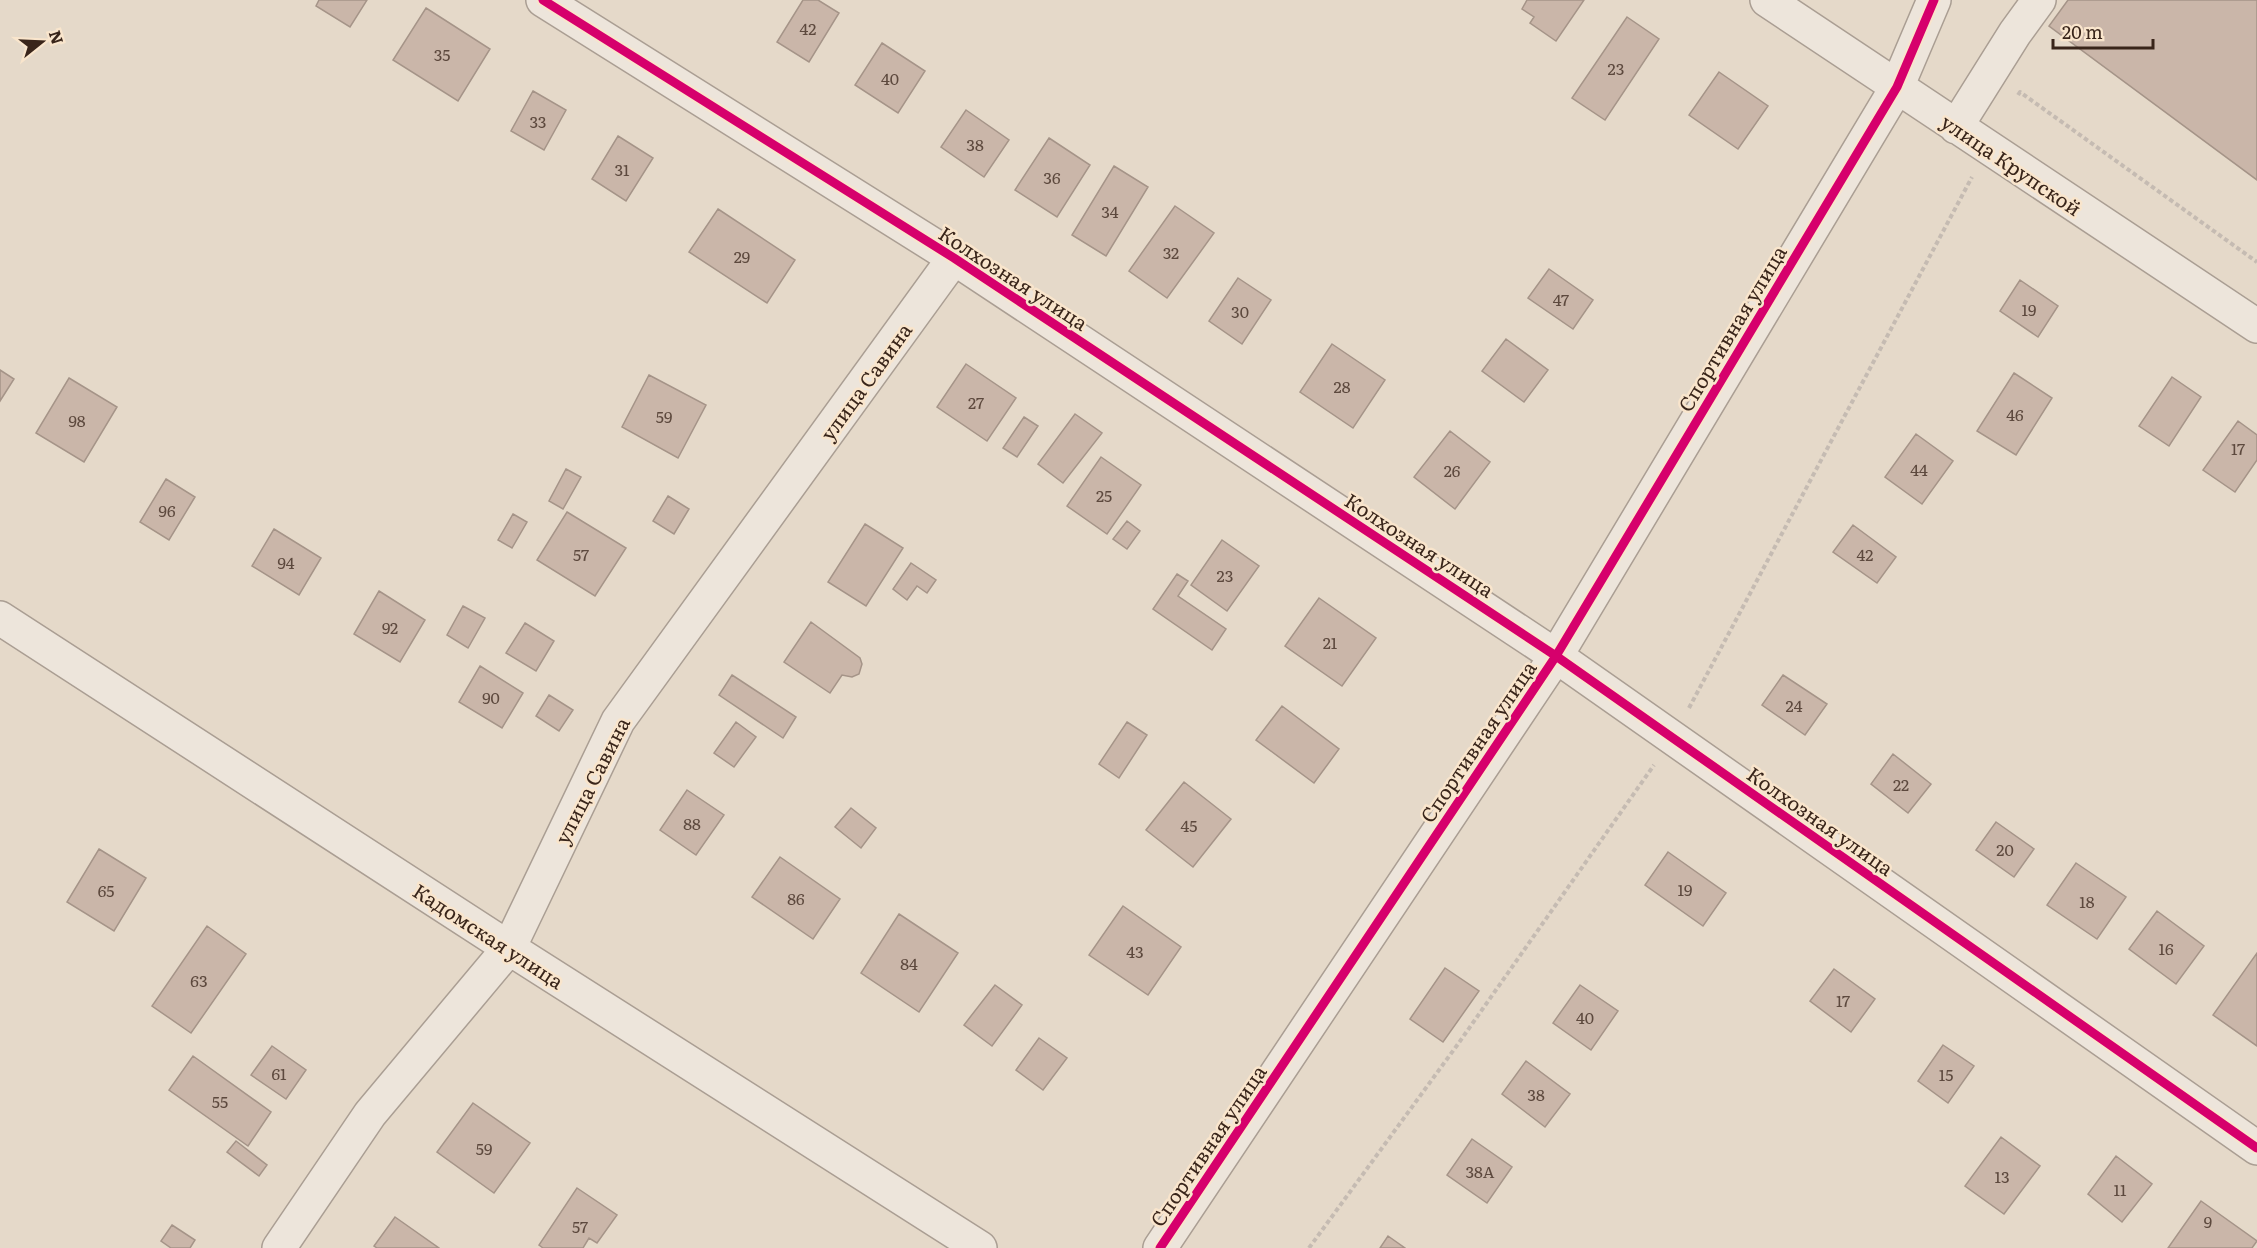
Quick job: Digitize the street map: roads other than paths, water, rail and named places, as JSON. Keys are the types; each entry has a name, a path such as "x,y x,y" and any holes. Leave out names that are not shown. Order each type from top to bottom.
{"street":[{"name":"Колхозная улица","path":"543,0 954,258 1556,656 2257,1148"},
{"name":"улица Крупской","path":"1767,0 2257,326"},
{"name":"Спортивная улица","path":"1160,1248 1556,656 1897,87 1935,0"},
{"path":"1956,126 2015,33 2039,0"},
{"name":"улица Савина","path":"279,1248 370,1114 508,948 618,721 954,258"},
{"name":"Кадомская улица","path":"0,618 508,948 980,1248"}]}
